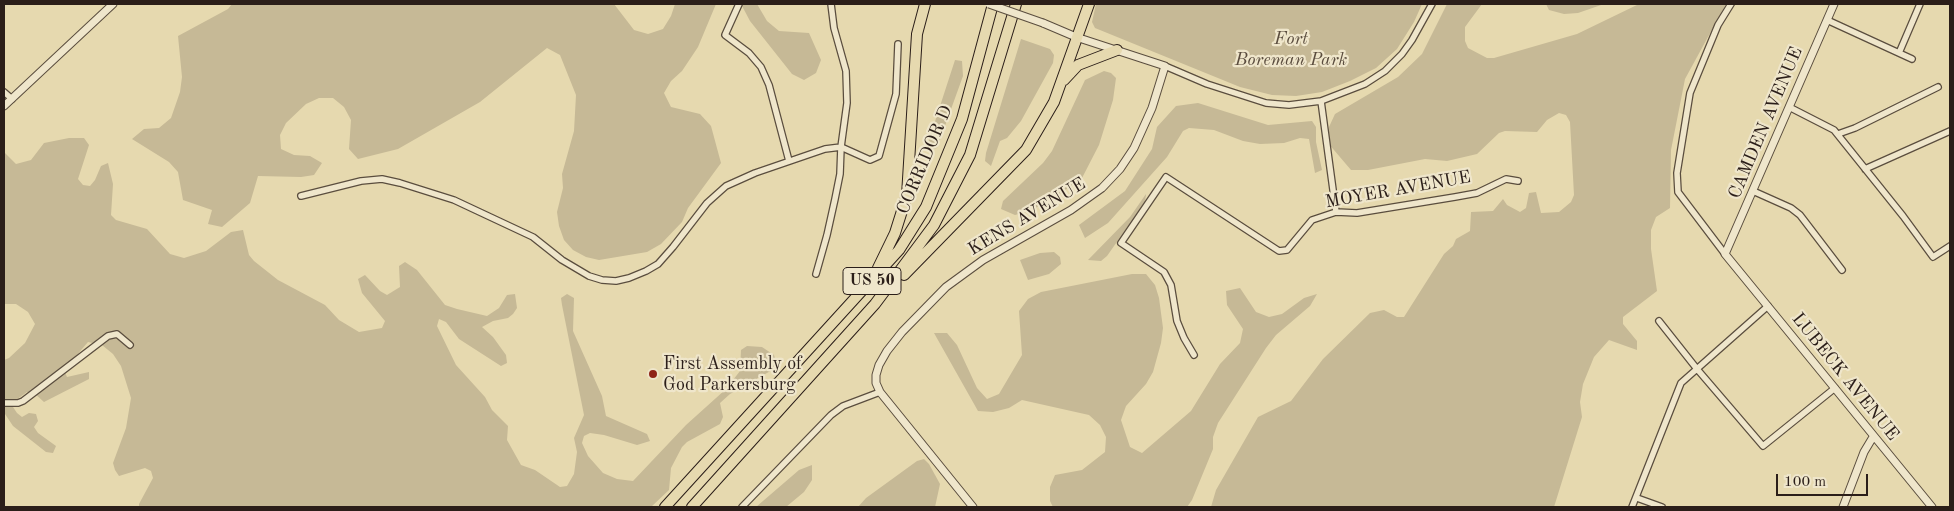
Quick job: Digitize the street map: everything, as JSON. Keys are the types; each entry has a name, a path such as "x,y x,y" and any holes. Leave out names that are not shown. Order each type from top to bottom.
{"highway":[{"path":"873,279 895,233 907,195 917,34 925,4"},
{"name":"CORRIDOR D","path":"665,507 899,250 926,207 962,119 993,4"},
{"name":"CORRIDOR D","path":"692,507 875,304 934,225 970,154 1016,4"},
{"path":"875,304 1026,150 1054,102 1088,4"},
{"path":"1059,86 1078,65 1117,50"}],"street":[{"path":"4,106 113,4"},
{"path":"739,4 725,35 748,53 761,67 769,85 789,161"},
{"path":"816,274 828,235 840,174 841,147 847,103 846,71 834,28 831,4"},
{"path":"989,4 1076,37 1165,66 1207,84 1266,103 1289,105 1321,102 1365,84 1384,71 1402,54 1432,4"},
{"path":"1725,254 1678,192 1677,173 1690,93 1718,25 1731,4"},
{"name":"CAMDEN AVENUE","path":"1725,254 1834,4"},
{"path":"1899,52 1920,4"},
{"path":"1827,20 1912,59"},
{"path":"301,196 361,181 382,179 400,182 454,200 532,237 580,273 602,280 616,281 646,271 658,264 708,203 726,186 825,149 841,147 870,160 879,156 896,94 898,44"},
{"name":"KENS AVENUE","path":"880,392 876,383 876,375 887,351 946,287 983,260 1085,201 1120,169 1134,148 1152,108 1165,66"},
{"path":"1838,134 1855,128 1938,87"},
{"path":"4,92 12,99"},
{"path":"1321,102 1336,212"},
{"path":"1789,107 1834,130 1838,134 1933,257 1950,246"},
{"path":"1865,168 1950,131"},
{"name":"MOYER AVENUE","path":"1194,355 1177,321 1171,285 1164,272 1121,243 1166,177 1279,251 1287,250 1312,220 1336,212 1357,213 1462,196 1477,193 1506,179 1518,181"},
{"path":"1753,191 1791,208 1800,215 1842,270"},
{"name":"LUBECK AVENUE","path":"1725,254 1932,507"},
{"path":"1632,507 1681,383 1768,306"},
{"path":"1659,321 1696,369 1763,446 1835,388"},
{"path":"4,403 18,403 23,400 108,336 117,334 130,345"},
{"path":"742,507 831,415 843,406 880,392 974,507"},
{"path":"1843,507 1864,452 1873,437"},
{"path":"1637,498 1662,507"}],"green space":[{"path":"232,4 614,4 634,30 648,34 663,29 671,16 675,4 716,4 698,47 682,71 671,81 664,93 671,107 700,114 711,126 721,163 688,208 682,222 661,244 647,252 599,260 586,257 573,250 564,240 557,212 563,188 562,174 574,131 576,95 560,55 547,48 480,102 398,149 358,159 349,149 351,120 344,107 333,98 319,98 306,104 286,123 280,135 281,149 294,155 310,156 322,163 314,175 301,177 258,176 250,203 222,227 208,224 212,210 183,200 178,172 169,162 132,139 144,129 159,128 171,118 180,92 182,77 178,36 228,9"},
{"path":"741,4 757,4 767,21 779,31 809,33 821,60 816,73 804,80 792,74 750,21"},
{"name":"Fort Boreman Park","path":"1096,4 1422,4 1414,22 1397,49 1376,68 1322,92 1296,96 1272,95 1240,87 1095,28 1092,22"},
{"path":"1447,4 1482,4 1465,27 1465,41 1468,48 1487,58 1494,58 1577,34 1639,4 1726,4 1685,79 1671,150 1670,208 1656,217 1651,230 1651,249 1657,291 1623,317 1623,324 1637,341 1637,350 1609,340 1594,357 1583,384 1580,402 1582,417 1554,507 1211,507 1216,490 1258,417 1291,401 1323,359 1370,313 1384,310 1397,317 1404,317 1444,254 1453,246 1456,239 1470,231 1471,212 1493,211 1503,199 1507,205 1520,212 1526,208 1529,193 1536,192 1541,213 1559,212 1571,202 1574,195 1570,122 1566,115 1559,113 1547,120 1537,132 1505,131 1499,133 1477,154 1447,161 1425,159 1368,170 1351,170 1328,143 1329,127 1335,114 1398,77 1422,54"},
{"path":"1546,4 1604,4 1578,13 1564,14 1549,10"},
{"path":"1021,39 1050,49 1054,55 1053,63 1021,121 1007,138 1000,141 991,166 985,161 986,153"},
{"path":"955,60 962,61 963,76 937,148 930,150 927,146"},
{"path":"1104,71 1111,73 1116,78 1113,100 1099,145 1082,178 1057,196 1030,211 1015,215 1001,209 1003,201 1043,163 1052,151 1085,80"},
{"path":"1198,103 1268,125 1312,121 1316,127 1316,142 1322,170 1315,173 1309,139 1300,138 1284,143 1260,144 1243,141 1214,130 1189,128 1183,131 1167,157 1108,223 1085,238 1079,225 1125,191 1152,149 1157,127 1176,106"},
{"path":"69,138 84,138 89,145 78,179 83,185 90,186 101,166 108,163 113,184 111,215 116,220 147,229 170,254 184,258 206,251 231,232 243,230 249,255 254,261 278,280 325,305 339,320 359,332 382,328 385,321 362,293 358,279 365,275 380,291 387,295 400,287 399,266 405,262 417,270 445,305 457,309 487,316 499,308 507,295 515,294 517,308 513,314 508,318 493,321 482,327 493,337 506,355 507,363 501,366 459,339 446,322 439,319 437,326 456,365 485,397 492,410 508,426 507,440 521,465 535,470 560,487 567,486 574,474 577,452 574,438 584,415 561,298 567,294 574,298 573,331 602,396 606,416 647,434 650,441 637,445 604,435 590,433 584,436 582,443 588,456 603,473 617,479 633,481 686,425 726,389 740,371 741,350 747,346 762,347 774,355 776,362 774,369 730,394 720,403 723,417 720,424 687,442 682,447 671,468 669,490 651,507 139,507 153,478 151,471 145,468 119,476 115,470 113,463 126,428 131,398 121,366 113,354 102,345 88,342 64,370 67,377 89,372 89,379 44,402 34,393 27,392 16,400 13,407 22,417 29,413 36,414 38,421 34,427 38,433 56,446 53,453 46,452 13,426 5,414 4,360 9,358 25,343 35,324 28,312 16,304 4,304 4,146 5,153 16,164 31,160 44,143"},
{"path":"1146,194 1145,202 1107,256 1101,261 1088,260 1130,217"},
{"path":"1054,252 1060,257 1061,264 1049,274 1028,280 1020,260 1040,253"},
{"path":"1132,274 1146,274 1155,285 1159,298 1163,328 1153,372 1146,384 1126,406 1121,420 1130,447 1142,453 1191,411 1220,364 1240,343 1243,329 1227,305 1226,291 1240,288 1256,312 1269,317 1282,314 1304,298 1317,294 1310,306 1276,335 1266,348 1218,423 1213,437 1213,449 1192,500 1187,507 1053,507 1050,501 1050,487 1055,475 1082,470 1105,452 1106,437 1100,425 1089,415 1022,400 1009,408 993,412 978,411 934,333 947,333 957,345 977,388 987,399 999,394 1022,355 1019,311 1028,299 1041,292"},
{"path":"924,459 929,464 940,484 935,507 858,507 866,498 917,461"},
{"path":"812,465 812,480 804,492 786,507 756,507 799,470"}],"place":[{"name":"First Assembly of God Parkersburg","path":"653,374"}]}
